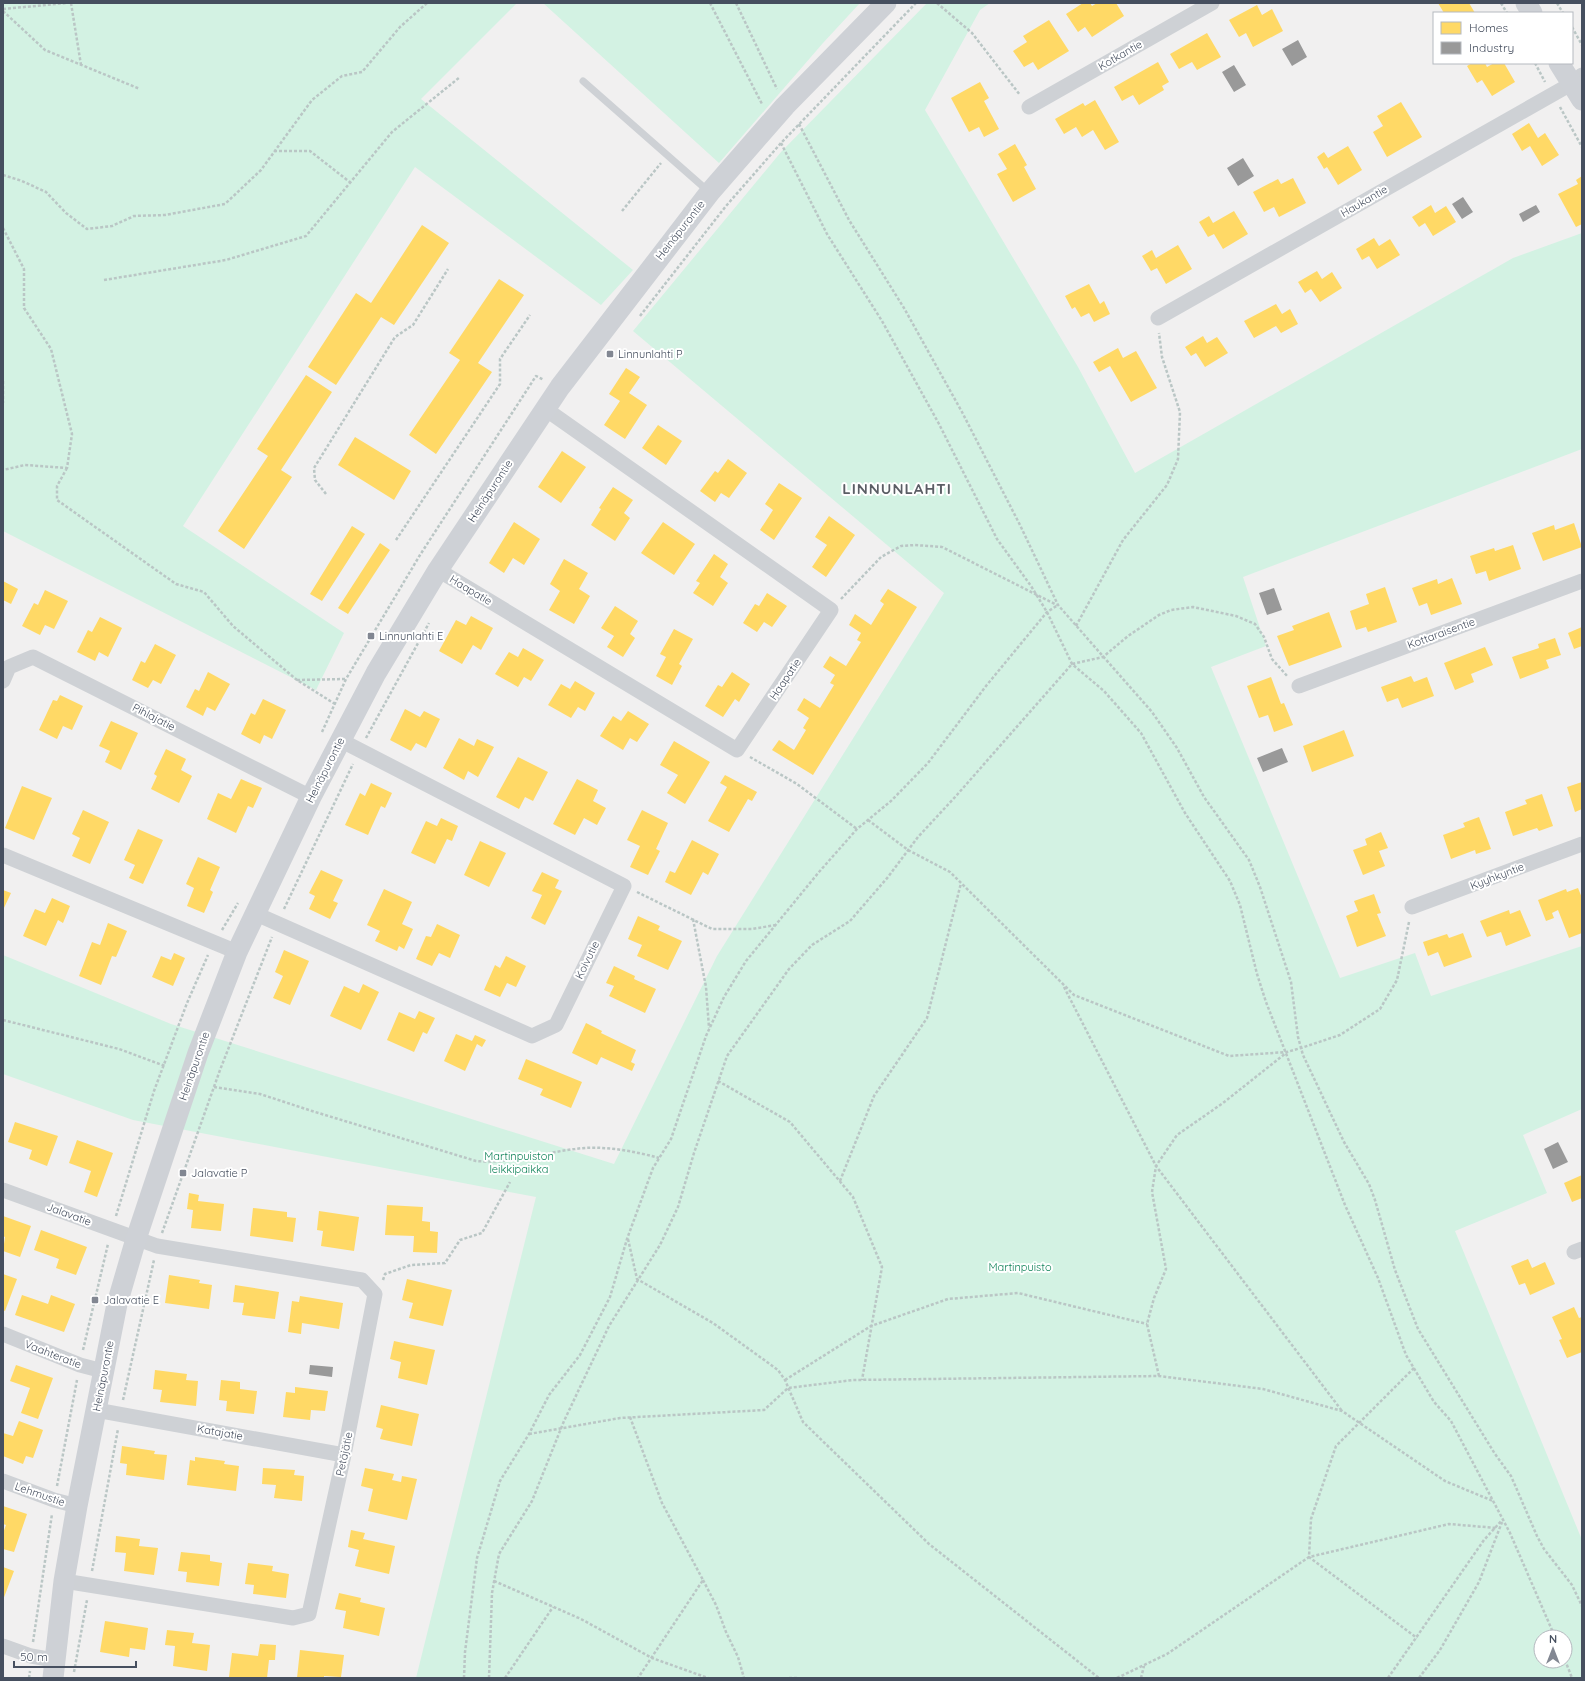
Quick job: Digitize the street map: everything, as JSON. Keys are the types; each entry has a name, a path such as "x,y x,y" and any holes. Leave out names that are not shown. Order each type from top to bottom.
{"street":[{"name":"Heinäpurontie","path":"53,1669 64,1581 103,1371 117,1304 136,1239 198,1053 237,952 254,913 311,797 376,673 438,570 544,408 643,276 710,192 785,106 886,3"},
{"name":"Kotkantie","path":"1029,107 1212,3"},
{"path":"1526,3 1531,12"},
{"path":"1561,64 1578,86"},
{"name":"Haukantie","path":"1158,318 1578,86"},
{"path":"544,408 831,610"},
{"name":"Haapatie","path":"438,570 737,750 831,610"},
{"name":"Kottaraisentie","path":"1299,686 1582,581"},
{"name":"Pihlajatie","path":"3,681 9,667 33,657 311,797"},
{"path":"340,740 624,886"},
{"name":"Kyyhkyntie","path":"1412,907 1582,844"},
{"path":"3,855 237,952"},
{"name":"Koivutie","path":"254,913 532,1036 556,1025 624,886"},
{"name":"Jalavatie","path":"3,1190 136,1239"},
{"path":"136,1239 157,1246 362,1280 375,1294"},
{"name":"Petäjätie","path":"64,1581 293,1618 309,1614 344,1455 375,1294"},
{"name":"Vaahteratie","path":"3,1334 80,1365 103,1371"},
{"name":"Katajatie","path":"96,1410 344,1455"},
{"name":"Lehmustie","path":"3,1481 54,1500 77,1506"},
{"path":"3,1646 31,1656 53,1669"}],"lane":[{"path":"583,80 710,192"}],"path":[{"path":"3,10 67,3"},
{"path":"71,3 81,65"},
{"path":"3,175 22,181 46,192 66,213 87,229 112,226 134,216 165,215 225,204 261,170 312,100 342,76 362,72 400,26 427,3"},
{"path":"710,3 762,104"},
{"path":"736,3 785,106 799,124 849,220 904,308 962,412 1020,525 1058,605 1152,712 1177,748 1204,797 1249,860 1260,887 1291,982 1301,1048 1311,1073 1344,1142 1369,1184 1395,1270 1418,1329 1510,1476 1541,1542 1572,1585 1582,1606"},
{"path":"639,317 726,206 781,143 916,3"},
{"path":"937,3 972,33 1029,107"},
{"path":"1501,3 1506,12"},
{"path":"1557,3 1562,12"},
{"path":"3,10 45,50 140,89"},
{"path":"1573,30 1582,45"},
{"path":"104,280 226,260 306,236 392,132 460,77"},
{"path":"781,143 827,234 882,321 939,424 997,539 1047,612 1072,664 1104,691 1142,733 1185,813 1230,881 1242,912 1257,974 1266,1002 1287,1052 1345,1205 1378,1278 1406,1355 1434,1402 1451,1422 1493,1501 1503,1520 1551,1629"},
{"path":"274,151 310,151 351,183"},
{"path":"622,211 668,155"},
{"path":"3,228 24,269 24,308 51,349 72,434 67,468 57,486 57,500 176,584 204,592 233,626 297,680 335,704"},
{"path":"326,494 315,480 314,468 395,337 413,325 448,270"},
{"path":"396,540 500,384 500,359 530,315"},
{"path":"1076,626 1124,540 1167,485 1178,459 1180,412 1162,357 1158,318"},
{"path":"3,381 3,404"},
{"path":"3,470 25,465 67,468"},
{"path":"831,610 881,557 901,546 942,547 1058,605"},
{"path":"464,1678 465,1652 477,1558 482,1537 500,1481 529,1434 549,1395 580,1355 610,1297 628,1238 653,1168 671,1140 709,1029 724,997 746,961 819,872 857,829 892,801 928,764 986,686 1047,612 1058,605"},
{"path":"489,1678 492,1592 499,1554 532,1501 561,1429 609,1326 660,1245 678,1207 694,1153 727,1056 789,969 812,945 850,921 888,877 918,836 956,796 1072,664 1103,657 1124,639 1159,615 1182,607 1202,608 1236,616 1255,624 1264,637 1272,659 1281,672 1299,686"},
{"path":"73,1678 120,1414 157,1246 214,1087 277,923 359,750 431,621"},
{"path":"297,680 346,679"},
{"path":"737,750 797,784 857,829"},
{"path":"868,820 908,850 950,872 1074,995 1229,1056 1287,1052 1301,1048 1340,1035 1380,1009 1397,980 1412,907"},
{"path":"840,1182 874,1096 927,1018 961,883"},
{"path":"624,886 712,928 752,929 776,925"},
{"path":"693,919 706,987 709,1029"},
{"path":"1063,985 1156,1166 1342,1411"},
{"path":"3,1020 119,1049 165,1066"},
{"path":"1159,1376 1147,1324 1154,1298 1166,1270 1152,1192 1156,1166 1177,1135 1222,1103 1287,1052"},
{"path":"718,1081 790,1122 853,1197 882,1267 862,1380"},
{"path":"214,1087 260,1094 312,1112 476,1161 494,1163 577,1148 634,1151 660,1158"},
{"path":"375,1294 386,1274 411,1265 445,1263 460,1240 482,1233 510,1182"},
{"path":"628,1238 638,1279 713,1323 772,1365 785,1380 803,1422 930,1544 1099,1678"},
{"path":"785,1380 871,1326 948,1299 1018,1293 1147,1324"},
{"path":"1309,1557 1311,1520 1336,1446 1414,1368"},
{"path":"529,1434 630,1417 764,1410 788,1388 862,1380 1159,1376 1263,1390 1342,1411 1445,1481 1493,1501"},
{"path":"630,1417 662,1504 716,1605 726,1632 738,1657 744,1678"},
{"path":"1388,1678 1484,1540 1503,1520"},
{"path":"1420,1678 1440,1650 1479,1582 1503,1520"},
{"path":"1117,1678 1167,1654 1309,1557 1449,1524 1496,1528"},
{"path":"1309,1557 1417,1638"},
{"path":"638,1678 703,1580"},
{"path":"494,1581 581,1619 652,1658 708,1678"},
{"path":"505,1678 553,1607"},
{"path":"1141,1678 1144,1666"},
{"path":"789,1678 798,1678"}],"green space":[{"path":"3,3 517,3 421,99 633,270 601,305 415,167 183,526 344,633 316,690 3,531"},
{"path":"543,3 860,3 823,43 719,163"},
{"name":"Martinpuisto","path":"927,3 990,3 980,10 925,110 1078,367 1135,473 1513,258 1582,233 1582,449 1243,577 1266,646 1211,667 1340,978 1415,953 1431,996 1582,946 1582,1109 1523,1135 1547,1193 1455,1231 1582,1540 1582,1678 416,1678 536,1197 133,1120 3,1074 3,955 171,1024 614,1164 717,956 944,593 633,331 781,152"}],"building: Homes":[{"path":"1083,3 1090,3 1092,6 1097,3 1116,3 1124,16 1092,37 1085,27 1078,32 1066,14"},
{"path":"1438,3 1469,3 1474,12 1443,12"},
{"path":"1257,5 1262,15 1272,9 1283,31 1253,47 1246,33 1239,37 1229,20"},
{"path":"1049,20 1069,51 1038,70 1033,62 1024,67 1013,51 1027,42 1023,36"},
{"path":"1207,33 1221,57 1197,70 1192,62 1179,69 1170,54"},
{"path":"1158,62 1169,82 1162,86 1164,90 1139,105 1133,95 1122,101 1114,87"},
{"path":"1470,64 1486,64 1487,67 1492,64 1505,64 1515,82 1492,96 1482,80 1477,83 1467,66"},
{"path":"980,82 989,98 984,101 999,129 984,137 979,127 969,132 951,98"},
{"path":"1095,100 1119,142 1105,150 1093,130 1082,137 1076,127 1064,134 1055,119 1083,103 1085,106"},
{"path":"1401,102 1422,137 1387,157 1373,132 1383,126 1377,116"},
{"path":"1529,123 1538,138 1545,133 1559,155 1542,166 1530,146 1522,151 1512,134"},
{"path":"1015,144 1027,165 1024,167 1036,189 1013,202 997,174 1007,169 998,154"},
{"path":"1348,146 1362,170 1338,185 1327,167 1324,169 1317,157 1324,152 1328,158"},
{"path":"1582,176 1582,224 1576,227 1558,194 1578,184 1576,180"},
{"path":"1293,178 1306,203 1279,217 1274,207 1264,212 1253,192 1278,179 1281,184"},
{"path":"1431,205 1435,213 1446,206 1456,222 1433,236 1425,223 1419,227 1412,217"},
{"path":"1234,211 1248,234 1223,249 1214,234 1208,237 1199,222 1209,216 1213,223"},
{"path":"422,225 449,243 394,325 381,317 336,385 308,367 356,293 371,303"},
{"path":"1374,238 1379,246 1390,239 1400,255 1377,269 1369,256 1362,260 1356,249"},
{"path":"1178,245 1192,269 1166,284 1157,268 1151,271 1142,256 1152,250 1156,258"},
{"path":"1317,271 1322,279 1332,272 1342,288 1320,302 1311,289 1305,293 1298,282"},
{"path":"499,279 524,295 478,363 492,372 436,454 409,435 460,360 449,353"},
{"path":"1089,284 1100,304 1104,301 1110,314 1094,322 1089,313 1081,317 1075,307 1072,309 1065,296"},
{"path":"1276,304 1282,314 1290,309 1298,324 1281,333 1276,326 1254,338 1244,321"},
{"path":"1203,336 1207,343 1217,337 1228,353 1205,367 1196,353 1191,356 1185,347"},
{"path":"1118,348 1123,358 1136,351 1157,388 1131,402 1110,366 1099,372 1093,362"},
{"path":"626,368 640,377 629,393 647,405 625,439 604,425 620,401 609,394"},
{"path":"306,375 332,392 281,470 292,477 244,549 218,531 268,456 257,449"},
{"path":"658,425 682,441 666,465 642,448"},
{"path":"355,437 411,471 394,500 338,465"},
{"path":"562,451 586,467 561,503 538,487"},
{"path":"728,459 747,473 729,498 721,493 715,502 700,491 715,471 718,473"},
{"path":"779,483 802,498 774,540 760,530 773,510 765,504"},
{"path":"613,487 633,500 624,513 630,518 615,541 591,525 601,509 599,508"},
{"path":"829,516 855,535 826,577 812,567 827,545 815,537"},
{"path":"514,522 540,539 524,565 513,558 504,573 489,563"},
{"path":"663,522 695,544 674,575 641,553"},
{"path":"1574,523 1582,547 1543,561 1532,533 1554,525 1555,530"},
{"path":"352,526 365,534 322,601 310,594"},
{"path":"380,543 390,550 348,614 338,608"},
{"path":"1513,545 1521,569 1489,581 1486,571 1476,574 1470,556 1494,548 1495,551"},
{"path":"714,554 728,564 720,577 728,583 713,606 693,593 700,583 696,581"},
{"path":"564,559 588,573 579,589 590,596 574,624 549,610 560,591 550,584"},
{"path":"1452,578 1462,604 1431,615 1427,603 1419,606 1412,588 1437,579 1438,584"},
{"path":"3,581 18,589 11,604 3,600"},
{"path":"1385,587 1397,622 1368,632 1366,627 1356,630 1350,611 1369,604 1366,594"},
{"path":"888,589 917,607 813,775 772,750 779,740 794,750 806,730 803,728 809,718 797,710 804,698 820,708 834,685 830,683 835,675 823,667 830,656 846,666 861,642 857,640 861,633 849,625 855,614 871,625 884,604 880,601"},
{"path":"45,590 68,601 54,629 45,625 40,635 22,626 34,603 38,605"},
{"path":"767,593 787,606 772,627 764,622 757,632 743,623 755,604 759,606"},
{"path":"615,606 638,621 630,634 635,638 623,657 607,647 614,636 601,628"},
{"path":"1329,612 1342,647 1289,666 1277,636 1294,630 1292,626"},
{"path":"471,616 493,628 481,650 473,645 462,664 439,651 456,620 466,625"},
{"path":"100,617 122,628 108,657 99,652 95,661 77,652 88,630 92,632"},
{"path":"1582,627 1582,646 1574,649 1568,633"},
{"path":"674,629 693,639 679,664 682,666 672,685 656,676 666,657 660,654"},
{"path":"1555,638 1561,655 1546,660 1549,668 1520,679 1512,657 1539,648 1538,644"},
{"path":"155,644 176,655 161,684 153,680 148,688 132,680 141,661 145,663"},
{"path":"1485,647 1493,665 1471,674 1474,682 1455,690 1444,663"},
{"path":"523,648 544,660 531,681 524,677 518,687 495,674 509,652 518,657"},
{"path":"208,672 230,684 215,711 207,707 203,716 186,707 195,689 199,691"},
{"path":"732,672 750,684 739,702 735,699 723,717 705,706 718,685 722,687"},
{"path":"1411,676 1414,682 1427,677 1434,696 1402,708 1398,698 1387,702 1381,687"},
{"path":"1271,677 1281,704 1284,703 1293,725 1274,732 1268,715 1259,718 1247,686"},
{"path":"575,681 595,693 585,711 578,707 571,718 548,705 561,684 570,689"},
{"path":"60,695 83,706 72,730 63,726 57,739 39,730 53,700 57,701"},
{"path":"263,699 286,710 272,739 264,735 260,744 241,734 251,713 255,715"},
{"path":"405,709 420,717 424,711 440,719 426,748 416,743 411,751 390,740"},
{"path":"628,711 649,724 637,742 630,738 623,750 600,736 613,716 621,721"},
{"path":"111,721 138,733 121,770 105,762 110,751 99,746"},
{"path":"1344,730 1354,756 1312,772 1303,746"},
{"path":"459,738 474,746 477,739 494,747 478,777 468,771 464,780 443,768"},
{"path":"674,741 710,762 685,804 667,793 678,775 660,765"},
{"path":"166,749 186,759 181,770 192,776 179,803 151,789 157,776 154,774"},
{"path":"518,757 548,772 533,801 525,797 519,809 496,797"},
{"path":"725,775 757,792 752,801 748,799 729,832 708,821 727,787 720,783"},
{"path":"241,779 262,788 253,808 248,806 236,833 207,819 218,793 231,799"},
{"path":"577,779 598,790 593,801 606,808 597,825 584,818 575,835 553,824"},
{"path":"1582,782 1582,809 1575,812 1567,787"},
{"path":"371,783 392,793 385,808 381,806 368,835 345,825 360,793 365,796"},
{"path":"22,786 52,798 34,840 5,828"},
{"path":"1542,794 1553,826 1539,831 1537,828 1513,836 1505,812 1527,804 1525,800"},
{"path":"83,810 109,822 90,864 72,856 80,838 72,834"},
{"path":"642,810 668,823 656,849 660,851 648,875 630,867 640,846 627,840"},
{"path":"1479,817 1491,849 1476,854 1475,850 1451,859 1443,835 1465,827 1463,823"},
{"path":"441,818 458,826 452,841 447,839 435,864 411,853 426,821 437,826"},
{"path":"138,829 163,840 143,884 129,878 135,865 124,860"},
{"path":"1381,832 1388,848 1379,851 1385,866 1363,875 1353,850 1367,845 1365,839"},
{"path":"692,840 719,854 708,875 703,872 691,895 665,882 670,871 675,873"},
{"path":"480,841 506,853 489,887 464,875"},
{"path":"198,857 220,867 210,890 213,892 204,913 187,906 194,888 186,884"},
{"path":"321,870 343,880 333,901 338,903 330,919 309,909 315,896 309,893"},
{"path":"542,872 559,880 555,888 562,891 545,925 531,918 542,895 532,891"},
{"path":"1578,888 1582,898 1582,933 1569,938 1558,910 1552,913 1554,918 1546,921 1538,900 1566,889 1567,892"},
{"path":"384,889 412,902 402,924 413,929 404,949 399,946 397,951 375,941 380,931 367,925"},
{"path":"3,890 11,893 3,910"},
{"path":"1374,894 1381,913 1377,914 1386,936 1357,947 1346,916 1358,911 1354,901"},
{"path":"52,898 70,906 63,923 58,920 46,946 23,936 35,909 45,913"},
{"path":"1509,910 1510,914 1520,910 1531,936 1506,946 1501,932 1487,937 1480,921"},
{"path":"638,916 660,926 658,930 682,941 668,970 637,956 642,945 628,939"},
{"path":"108,923 127,931 116,957 112,956 101,985 79,976 92,942 100,945"},
{"path":"437,924 460,935 450,958 439,953 432,966 416,959 426,936 431,937"},
{"path":"1463,933 1472,957 1444,967 1438,952 1428,956 1423,942 1447,934 1449,938"},
{"path":"284,950 309,961 290,1005 273,998 283,976 275,972"},
{"path":"174,953 185,958 173,986 152,977 161,956 171,960"},
{"path":"506,956 526,966 516,987 507,983 500,997 484,990 495,965 500,968"},
{"path":"614,966 635,976 634,979 656,989 645,1013 609,996 614,986 606,983"},
{"path":"363,984 379,992 361,1030 330,1016 344,986 359,993"},
{"path":"419,1011 435,1018 427,1034 423,1032 414,1052 387,1040 399,1012 415,1019"},
{"path":"586,1023 602,1031 601,1033 636,1050 631,1062 635,1064 632,1071 601,1057 597,1065 572,1053"},
{"path":"456,1034 472,1041 475,1035 486,1040 482,1047 477,1044 465,1071 444,1061"},
{"path":"526,1059 582,1082 571,1108 540,1095 543,1089 518,1079"},
{"path":"15,1122 58,1136 47,1166 29,1159 32,1150 8,1142"},
{"path":"77,1140 113,1153 97,1197 84,1192 91,1171 69,1163"},
{"path":"1582,1175 1582,1198 1572,1202 1564,1183"},
{"path":"189,1193 199,1195 198,1201 224,1204 221,1231 191,1228 193,1210 187,1209"},
{"path":"387,1205 423,1207 422,1221 430,1222 430,1231 438,1232 437,1253 413,1252 414,1236 385,1235"},
{"path":"253,1208 287,1212 287,1217 296,1218 293,1242 250,1236"},
{"path":"319,1211 359,1217 354,1251 321,1246 323,1231 317,1230"},
{"path":"3,1216 31,1226 20,1257 3,1251 5,1237 3,1236"},
{"path":"41,1230 87,1247 76,1275 56,1268 59,1259 34,1250"},
{"path":"1528,1259 1532,1268 1545,1262 1555,1284 1530,1295 1525,1283 1519,1285 1511,1266"},
{"path":"3,1274 17,1279 5,1311 3,1310"},
{"path":"169,1275 200,1280 199,1283 212,1285 209,1309 165,1303"},
{"path":"407,1279 452,1290 443,1326 409,1318 413,1303 402,1300"},
{"path":"235,1285 279,1292 275,1319 242,1315 244,1303 233,1302"},
{"path":"22,1295 48,1304 51,1295 75,1304 64,1332 15,1315"},
{"path":"300,1296 343,1303 339,1329 302,1323 301,1334 288,1332 292,1301 299,1302"},
{"path":"1574,1307 1579,1318 1582,1317 1582,1352 1567,1358 1559,1340 1562,1339 1552,1317"},
{"path":"394,1341 435,1350 427,1385 398,1378 401,1362 390,1359"},
{"path":"16,1365 53,1378 38,1419 21,1413 30,1388 10,1381"},
{"path":"155,1370 187,1374 186,1380 198,1381 196,1406 160,1402 162,1390 153,1389"},
{"path":"221,1380 240,1382 240,1389 257,1391 254,1414 226,1411 227,1401 219,1400"},
{"path":"295,1387 328,1391 325,1411 311,1410 310,1420 283,1417 286,1392 295,1393"},
{"path":"381,1405 419,1414 412,1446 380,1439 383,1429 376,1427"},
{"path":"19,1421 43,1430 33,1458 26,1456 23,1464 3,1456 3,1433 13,1436"},
{"path":"122,1446 155,1451 154,1454 167,1455 164,1480 126,1475 127,1464 120,1463"},
{"path":"195,1457 225,1461 224,1464 239,1466 236,1491 187,1485 190,1460 195,1461"},
{"path":"263,1468 295,1470 294,1475 304,1476 302,1501 274,1498 276,1485 262,1484"},
{"path":"365,1468 394,1474 392,1480 401,1482 402,1476 417,1479 407,1520 368,1511 373,1489 361,1486"},
{"path":"3,1506 27,1514 14,1552 3,1549 3,1533 6,1525 3,1524"},
{"path":"351,1530 365,1533 363,1539 395,1546 389,1574 355,1566 359,1550 348,1547"},
{"path":"116,1536 140,1539 139,1546 158,1548 154,1575 124,1571 126,1553 115,1552"},
{"path":"181,1552 210,1555 210,1561 222,1563 219,1586 186,1582 187,1572 178,1571"},
{"path":"248,1563 273,1566 272,1571 289,1574 286,1598 253,1594 254,1585 245,1584"},
{"path":"3,1567 14,1571 3,1600"},
{"path":"339,1593 361,1598 360,1602 385,1608 379,1636 343,1628 346,1611 335,1609"},
{"path":"105,1621 148,1628 145,1650 130,1648 129,1657 100,1652"},
{"path":"167,1630 194,1633 192,1643 210,1645 207,1671 173,1666 175,1646 165,1645"},
{"path":"260,1644 276,1645 275,1660 269,1660 267,1678 229,1677 232,1653 258,1656"},
{"path":"300,1650 344,1655 341,1677 324,1676 324,1678 297,1678"}],"building: Industry":[{"path":"1298,40 1307,57 1292,66 1282,49"},
{"path":"1234,65 1246,85 1234,92 1222,72"},
{"path":"1243,158 1254,176 1238,186 1227,168"},
{"path":"1463,197 1473,212 1462,219 1452,204"},
{"path":"1536,205 1540,212 1523,222 1519,214"},
{"path":"1274,588 1282,610 1267,615 1259,593"},
{"path":"1282,748 1288,762 1263,772 1257,758"},
{"path":"1558,1142 1568,1162 1553,1169 1544,1149"},
{"path":"310,1365 333,1367 332,1377 309,1374"}],"place":[{"name":"Linnunlahti P","path":"610,354"},
{"name":"Linnunlahti E","path":"371,636"},
{"name":"Jalavatie P","path":"183,1173"},
{"name":"Jalavatie E","path":"95,1300"}],"district":[{"name":"LINNUNLAHTI","path":"897,489"}],"park label":[{"name":"Martinpuiston leikkipaikka","path":"519,1162"}]}
